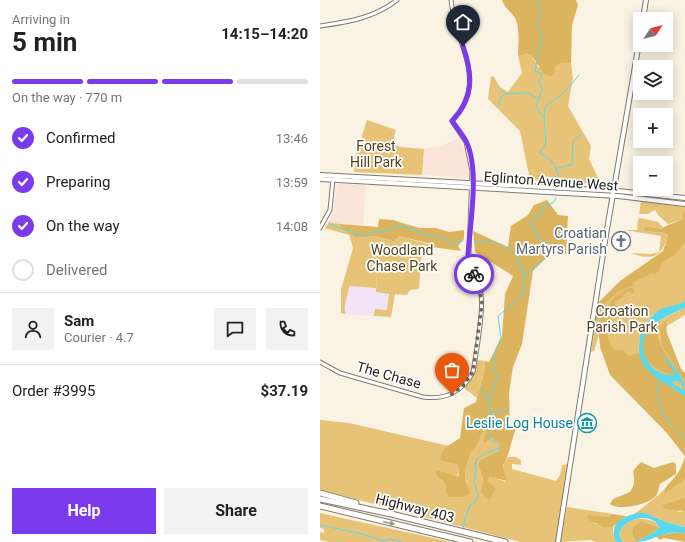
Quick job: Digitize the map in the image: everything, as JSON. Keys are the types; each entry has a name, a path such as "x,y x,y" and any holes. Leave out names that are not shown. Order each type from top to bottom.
{"highway":[{"path":"320,493 391,514"},
{"name":"Highway 403","path":"320,498 505,542"},
{"name":"Highway 403","path":"320,506 468,541"},
{"path":"320,510 351,514"}],"main road":[{"path":"644,12 646,0"},
{"path":"558,542 637,52"},
{"name":"Eglinton Avenue West","path":"320,175 334,178 614,191 685,198"},
{"name":"Eglinton Avenue West","path":"320,180 334,178"},
{"name":"Eglinton Avenue West","path":"472,184 613,196 685,204"}],"street":[{"path":"320,26 363,19 382,10 397,0"},
{"name":"The Chase","path":"320,362 340,373 423,397 441,398 452,394 463,386 473,372 482,303 479,287 469,263 468,254 472,184 468,148 452,121 462,110 467,100 470,82 466,58 453,20 450,0"},
{"path":"320,228 330,210 334,178"}],"shaded area":[{"path":"502,0 576,0 578,5 572,25 571,64 558,64 551,77 544,74 532,56 527,54 518,56 516,19 505,7"},
{"path":"459,138 466,154 469,173 468,178 422,175 424,149 440,146"},
{"path":"337,184 366,185 363,227 345,226 329,222 334,209"},
{"path":"547,200 558,215 568,216 566,254 549,255 533,271 522,344 513,367 509,393 510,425 517,426 503,466 507,481 490,477 487,481 496,488 490,500 485,498 481,491 483,479 478,464 480,460 499,451 500,443 492,438 485,443 483,440 486,431 484,430 477,445 471,452 466,467 465,477 470,494 462,497 449,497 446,492 445,483 436,475 436,470 458,477 459,475 458,465 442,461 440,459 443,449 460,438 464,408 476,402 484,372 485,361 489,362 502,336 505,294 513,276 475,252 473,231 508,247 511,226 528,215 534,205"},
{"path":"685,211 685,242 674,255 661,264 659,271 655,274 651,273 634,282 632,287 618,292 610,299 601,310 595,323 597,308 601,306 598,303 620,281 663,251 668,236 665,233 645,231 644,228 646,226 661,229 683,219 682,213"},
{"path":"379,219 393,220 419,228 436,228 449,232 464,230 464,239 458,246 461,251 432,247 432,244 399,236 394,241 374,236 357,238 343,230 339,224 378,227"},
{"path":"348,267 398,277 391,317 341,314 341,290"},
{"path":"632,288 634,291 632,294 629,291 614,303 618,308 616,312 612,311 610,314 613,316 608,319 610,326 607,326 606,329 609,332 607,336 612,347 616,350 623,350 628,356 639,353 646,368 652,374 685,397 685,456 667,433 610,375 600,347 598,325 602,312 616,296 626,289"},
{"path":"661,320 658,334 659,340 661,346 675,368 666,360 676,375 659,370 647,360 643,353 642,345 644,337 649,329"},
{"path":"666,320 667,333 681,369 685,373 685,383 662,345 660,328"},
{"path":"685,457 685,479 664,494 666,487 681,470"},
{"path":"641,462 654,468 673,462 676,464 676,474 660,484 656,496 647,502 626,507 614,506 610,504 613,499 630,492 634,484 633,472"},
{"path":"685,498 685,511 664,509 663,505"},
{"path":"613,514 626,516 614,526 605,528 591,521 587,517 588,515 608,517"},
{"path":"642,521 659,527 656,531 636,542 632,534 634,527"},
{"path":"678,532 685,534 685,542 664,538 660,540 656,536"}],"green space":[{"path":"527,54 532,56 538,67 555,70 558,63 561,62 571,64 573,78 568,106 591,146 589,159 601,184 530,180 520,131 488,99 491,76 494,77 500,87 508,92 522,73 518,56"},
{"name":"Forest Hill Park","path":"367,120 396,130 392,144 400,147 424,149 422,175 354,172 355,157"},
{"path":"641,201 685,207 685,211 682,213 683,219 668,224 658,215 655,210 648,214 639,214"},
{"path":"640,218 658,222 663,227 661,229 646,226 645,231 665,233 668,237 662,249 659,253 655,256 645,257 631,253 651,254 659,252 661,236 624,230 637,230 638,219"},
{"name":"Woodland Chase Park","path":"329,222 339,224 343,230 357,238 374,236 390,240 399,236 432,245 432,247 422,245 419,289 410,290 407,295 395,294 391,317 374,316 375,309 387,310 389,294 376,292 377,273 376,288 349,286 345,303 346,314 341,313 341,290 353,248 349,235 325,228"},
{"name":"Croation Parish Park","path":"685,239 685,301 661,310 651,317 641,335 639,353 649,329 664,318 685,308 685,315 662,329 681,369 685,373 685,456 667,433 621,358 599,335 594,351 591,352 597,310 608,299"},
{"path":"477,360 485,361 484,372 477,398 464,388 473,375"},
{"path":"320,420 349,423 449,446 443,449 442,461 458,465 459,468 458,477 436,471 436,475 445,483 446,492 468,483 465,477 466,467 471,452 477,445 484,430 486,431 483,440 495,438 500,443 499,451 480,460 478,464 483,479 481,491 486,481 491,477 506,482 503,466 508,457 516,457 521,460 521,465 512,464 512,469 556,481 560,475 562,465 568,464 555,542 521,542 320,490"},
{"path":"685,457 685,504 677,512 685,511 685,527 666,522 650,515 634,514 657,496 671,482 677,474"},
{"path":"567,507 613,514 608,517 592,517 595,524 600,524 605,528 614,526 613,531 616,542 595,542 591,540 560,542"},
{"path":"320,513 451,542 329,542 320,540 320,532 324,533 324,529 320,528"},
{"path":"635,519 645,519 655,522 659,527 642,521 632,534 636,542 623,542 619,535 622,527"}],"water":[{"path":"685,301 685,308 662,319 650,328 645,335 643,344 647,360 652,367 667,375 676,374 662,355 677,370 683,380 685,391 685,397 651,373 640,357 639,347 642,331 648,321 659,310","holes":["674,381 680,382 685,391 672,383"]},
{"path":"638,513 645,513 666,522 685,527 685,534 672,533 636,542 656,531 659,527 650,519 644,518 631,521 626,524 621,529 619,535 623,542 616,542 614,530 618,522 626,517"}],"waterway":[{"path":"537,0 541,16 537,25 542,35 535,71 542,74 539,82 543,90 539,97 537,108 544,117 546,143 540,153 550,159 556,168 558,177"},
{"path":"544,117 545,106 563,94 579,75"},
{"path":"497,87 505,94 528,93 539,99"},
{"path":"499,105 501,97 504,95"},
{"path":"557,168 571,165 573,141 581,135"},
{"path":"463,529 470,505 475,503 478,494 474,483 476,473 475,464 477,459 487,452 499,449 499,444 491,439 487,420 490,413 489,401 498,376 493,371 496,349 501,338 498,316 522,296 524,276 547,257 545,252 546,242 537,238 536,230 530,225 534,217 541,216 543,206 553,203 556,198"},
{"path":"329,224 366,236 377,231 390,230 396,226 410,228 422,234 445,238 450,244 463,241"},
{"path":"475,242 494,242 508,248 519,257 518,268 523,269 523,275"},
{"path":"658,379 659,383 657,389 660,406 671,425 685,439"},
{"path":"482,387 488,401"},
{"path":"490,415 499,411 508,410"},
{"path":"320,525 363,534 383,541 390,539 402,542"}],"way so far":[{"path":"452,394 463,386 473,372 482,303 481,294 474,274"}],"place":[{"name":"Croatian Martyrs Parish","path":"621,241"},
{"name":"Leslie Log House","path":"587,423"}],"route":[{"path":"463,46 470,74 470,90 462,110 452,121 462,135 470,152 473,179 468,254 469,263 474,274"}]}
